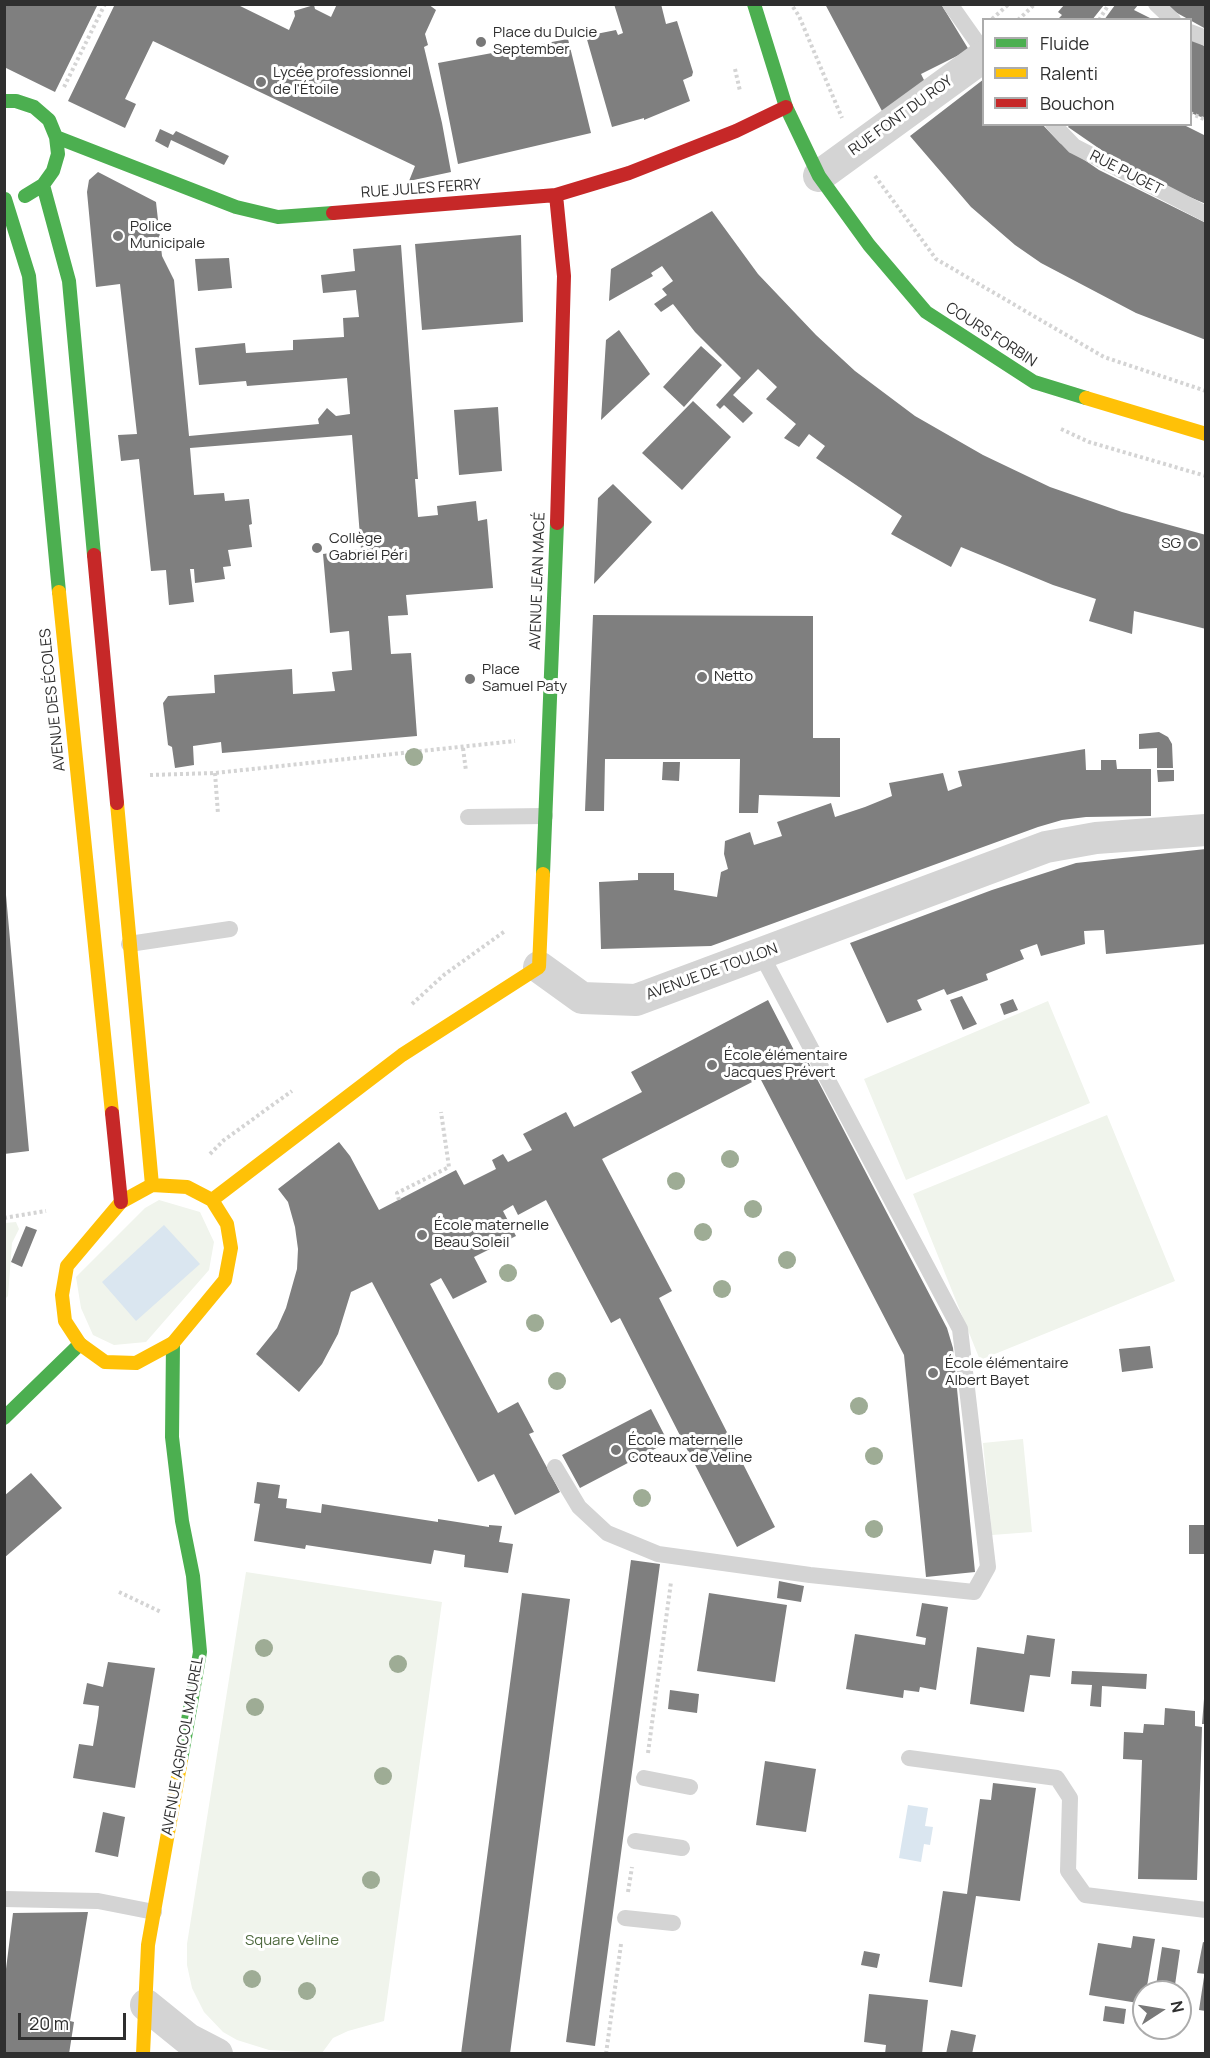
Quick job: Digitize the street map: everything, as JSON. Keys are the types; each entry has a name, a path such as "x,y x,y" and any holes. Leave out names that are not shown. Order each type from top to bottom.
{"street":[{"name":"COURS FORBIN","path":"754,4 786,107 819,177 869,245 926,312 1034,382 1206,434"},
{"name":"RUE FONT DU ROY","path":"819,177 982,55"},
{"path":"4,101 16,101 34,107 48,120 56,137 58,154 53,171 43,186 25,196 5,198"},
{"name":"RUE JULES FERRY","path":"56,137 236,207 278,217 556,195 629,173 736,131 786,107"},
{"path":"43,186 69,281 152,1185"},
{"name":"AVENUE JEAN MACÉ","path":"538,967 555,600 564,276 556,195"},
{"name":"AVENUE DES ÉCOLES","path":"5,198 29,276 42,427 121,1202"},
{"name":"AVENUE DE TOULON","path":"538,967 582,998 636,1000 1046,847 1096,838 1206,830"},
{"path":"212,1200 402,1055 538,967"},
{"path":"152,1185 187,1187 212,1200 227,1224 231,1248 225,1280 173,1343 136,1363 105,1362 80,1344 65,1321 62,1295 67,1266 121,1202 152,1185"},
{"name":"AVENUE AGRICOL MAUREL","path":"143,2054 148,1946 200,1652 194,1576 182,1521 172,1437 173,1343"},
{"path":"4,1418 80,1344"},
{"path":"147,2005 188,2038 217,2054"}],"lane":[{"path":"950,4 982,51"},
{"path":"1156,4 1171,18"},
{"path":"1192,32 1206,38"},
{"name":"RUE PUGET","path":"1055,126 1074,146 1206,214"},
{"path":"468,817 545,816"},
{"path":"129,944 230,929"},
{"path":"555,1467 579,1507 607,1533 658,1554 810,1575 974,1592 988,1567 960,1329 762,954"},
{"path":"909,1758 1057,1778 1070,1798 1068,1871 1085,1894 1206,1910"},
{"path":"644,1778 690,1787"},
{"path":"635,1841 682,1848"},
{"path":"4,1899 98,1901 154,1912"},
{"path":"625,1918 673,1923"}],"path":[{"path":"48,120 105,4"},
{"path":"792,4 855,150 936,259 1104,357 1206,391"},
{"path":"993,18 1008,4"},
{"path":"1020,18 1035,4"},
{"path":"1100,18 1109,4"},
{"path":"1192,113 1206,120"},
{"path":"148,775 215,773 520,741"},
{"path":"463,748 466,771"},
{"path":"215,773 218,814"},
{"path":"399,1200 397,1193 449,1167 441,1112"},
{"path":"4,1218 46,1211"},
{"path":"118,1592 162,1612"}],"green space":[{"path":"1048,1001 1090,1103 906,1180 864,1079"},
{"path":"1107,1115 1175,1281 980,1360 913,1194"},
{"path":"159,1200 200,1212 214,1242 209,1270 146,1342 114,1345 93,1335 81,1308 76,1277 145,1208"},
{"path":"16,1222 19,1229 12,1243 8,1296 5,1299 5,1223"},
{"path":"1023,1439 1032,1532 992,1535 983,1443"},
{"name":"Square Veline","path":"246,1572 442,1602 384,2021 348,2031 333,2038 322,2053 269,2050 237,2040 223,2032 204,2012 192,1988 187,1965 187,1944"}],"shaded area":[{"path":"164,1225 200,1264 136,1321 102,1282"},
{"path":"908,1805 928,1808 925,1826 933,1827 930,1845 924,1844 921,1862 899,1858"}],"building":[{"path":"4,4 98,4 55,92 4,67"},
{"path":"115,4 236,4 289,30 295,16 294,11 314,5 315,9 331,17 337,4 428,4 436,10 425,34 428,45 424,47 451,172 409,181 415,166 153,41 125,99 136,104 125,128 68,101"},
{"path":"614,4 661,4 666,24 677,21 693,72 692,76 683,80 690,101 644,120 644,118 612,127 586,36 616,30 618,35 623,33"},
{"path":"825,4 941,4 969,50 921,74 928,88 882,111"},
{"path":"1164,4 1206,4 1206,29 1192,21 1192,18 1186,18"},
{"path":"1064,5 1104,5 1094,18 1059,18 1062,15 1058,12"},
{"path":"1115,5 1138,5 1134,10 1150,18 1105,18"},
{"path":"568,39 591,133 458,164 438,63"},
{"path":"1192,39 1206,47 1206,119 1192,113"},
{"path":"982,81 982,126 1044,126 1060,143 1099,170 1206,223 1206,340 1136,313 1041,263 1015,245 971,207 910,136"},
{"path":"1186,126 1206,136 1206,204 1166,187 1110,156 1068,127"},
{"path":"160,129 173,135 176,131 229,156 224,165 171,140 168,148 155,141"},
{"path":"98,172 156,202 162,256 174,280 189,436 319,424 318,419 327,408 336,416 350,414 347,378 247,386 246,381 199,385 195,348 245,343 246,353 293,350 293,340 344,337 343,318 359,317 356,290 323,293 321,275 355,271 353,249 401,245 418,479 415,479 418,517 438,515 437,506 476,501 478,521 487,519 493,588 406,595 408,615 388,616 391,654 411,653 417,736 222,753 221,742 193,746 194,765 175,768 172,747 168,745 163,703 168,696 215,693 214,675 292,669 293,694 335,691 332,672 352,670 349,631 330,633 323,554 361,549 352,435 190,448 194,495 224,493 225,501 249,499 252,547 228,550 231,566 223,567 225,579 195,583 194,569 190,569 194,602 169,605 166,570 151,571 139,459 121,461 118,435 137,434 120,284 96,287 87,192 89,180"},
{"path":"712,211 758,274 816,335 855,371 915,416 983,455 1050,487 1122,512 1206,535 1206,629 1134,611 1132,634 1089,621 1096,599 1053,585 961,547 951,567 891,534 902,516 816,458 825,446 809,434 799,447 784,438 796,424 766,399 777,387 758,369 733,395 753,413 743,423 724,405 720,409 716,405 741,378 695,332 673,304 661,312 654,304 667,295 662,289 673,281 662,266 651,273 653,276 609,301 611,269"},
{"path":"521,235 523,322 422,330 415,244"},
{"path":"229,258 232,288 198,291 195,259"},
{"path":"619,330 650,374 601,420 606,340"},
{"path":"701,346 722,365 684,407 663,387"},
{"path":"693,401 731,437 682,490 642,453"},
{"path":"498,407 502,471 459,475 454,410"},
{"path":"613,484 652,522 594,584 598,498"},
{"name":"Netto","path":"593,615 813,616 813,738 840,738 840,797 759,795 758,813 739,813 740,759 605,759 604,811 585,811"},
{"path":"1159,732 1168,737 1172,744 1173,768 1157,768 1157,748 1139,749 1139,734"},
{"path":"1085,749 1086,770 1101,770 1101,760 1116,760 1117,769 1151,769 1151,816 1086,817 1062,820 1038,827 711,946 601,949 599,882 638,880 638,873 674,873 674,890 717,897 721,872 728,869 724,854 725,841 750,832 754,845 782,836 777,822 831,803 835,817 865,807 892,796 889,783 943,773 948,791 962,786 958,771"},
{"path":"663,762 680,762 679,781 662,780"},
{"path":"1157,770 1174,770 1174,781 1158,782"},
{"path":"1206,849 1206,944 1106,954 1104,930 1084,931 1085,944 1041,956 1037,944 1020,950 1024,959 986,974 988,980 947,995 944,989 917,1000 922,1010 887,1023 850,943 992,890 1076,863"},
{"path":"4,895 6,895 29,1151 4,1154"},
{"path":"962,996 977,1024 963,1030 950,1000"},
{"path":"1013,999 1018,1010 1004,1015 1000,1004"},
{"path":"768,1000 798,1058 804,1054 947,1328 953,1348 975,1572 926,1577 904,1355 760,1078 602,1159 672,1291 659,1298 775,1527 737,1547 620,1318 611,1323 546,1200 518,1215 513,1205 503,1211 516,1236 474,1257 487,1282 453,1299 441,1278 430,1284 498,1413 518,1402 534,1432 529,1434 560,1492 515,1515 494,1474 478,1482 372,1282 351,1292 338,1334 322,1364 299,1392 256,1354 277,1328 286,1308 297,1269 298,1249 295,1227 288,1202 278,1189 339,1142 350,1156 379,1210 456,1170 464,1185 496,1169 492,1160 503,1154 508,1162 532,1150 523,1134 566,1112 574,1127 642,1092 631,1072"},
{"path":"26,1226 37,1230 22,1267 11,1262"},
{"path":"1150,1346 1153,1368 1122,1372 1119,1349"},
{"path":"651,1409 668,1442 580,1488 562,1455"},
{"path":"31,1473 62,1508 4,1558 4,1496"},
{"path":"257,1482 280,1485 278,1498 287,1499 286,1508 321,1513 322,1504 438,1522 438,1519 489,1527 489,1525 502,1526 499,1542 513,1544 508,1573 464,1567 465,1555 434,1550 431,1564 306,1545 305,1549 254,1541 260,1504 254,1503"},
{"path":"1189,1525 1206,1525 1206,1554 1189,1554"},
{"path":"631,1560 660,1564 595,2046 566,2042"},
{"path":"779,1581 804,1586 801,1602 777,1598"},
{"path":"522,1593 570,1599 510,2054 461,2054"},
{"path":"709,1593 787,1605 775,1682 697,1671"},
{"path":"922,1603 948,1607 936,1690 920,1687 919,1692 904,1690 903,1698 846,1689 855,1634 925,1645 926,1638 916,1636"},
{"path":"1027,1635 1055,1639 1050,1677 1030,1675 1024,1712 970,1704 977,1647 1024,1654"},
{"path":"108,1662 155,1668 135,1788 73,1778 79,1744 93,1746 98,1716 99,1706 83,1704 87,1683 103,1687"},
{"path":"1072,1671 1147,1674 1146,1689 1102,1686 1101,1707 1090,1706 1092,1685 1071,1684"},
{"path":"670,1690 699,1694 697,1713 668,1709"},
{"path":"1204,1699 1206,1699 1206,1724 1202,1724"},
{"path":"1165,1708 1195,1711 1195,1726 1202,1727 1197,1880 1138,1879 1142,1760 1123,1759 1124,1732 1143,1733 1144,1724 1164,1725"},
{"path":"765,1761 816,1769 806,1832 756,1825"},
{"path":"993,1783 1036,1788 1020,1901 976,1896 962,1987 929,1982 943,1891 967,1894 980,1799 991,1800"},
{"path":"103,1812 125,1817 118,1857 95,1852"},
{"path":"88,1912 70,2021 74,2022 69,2054 4,2054 4,1985 13,1913"},
{"path":"1133,1936 1155,1939 1148,1980 1132,1980 1132,2002 1089,1995 1098,1943 1131,1948"},
{"path":"1203,1942 1206,1943 1206,1974 1197,1973"},
{"path":"1162,1947 1180,1950 1176,1980 1157,1980"},
{"path":"864,1951 880,1954 877,1968 861,1965"},
{"path":"1204,1977 1206,1977 1206,2011 1199,2010"},
{"path":"869,1994 928,2000 922,2054 885,2054 886,2045 864,2042"},
{"path":"1105,2006 1126,2009 1124,2024 1103,2021"},
{"path":"951,2030 976,2035 972,2054 946,2054"}],"traffic: fast":[{"path":"754,4 786,107 819,176 869,245 926,312 1034,382 1086,398"},
{"path":"4,101 16,101 34,107 49,120 56,137 58,154 53,171 43,185 25,196"},
{"path":"56,137 236,207 278,217 333,213"},
{"path":"43,185 69,281 94,555"},
{"path":"5,199 29,276 59,592"},
{"path":"543,874 557,523"},
{"path":"173,1343 172,1437 182,1521 193,1576 200,1652 181,1760"},
{"path":"4,1418 80,1344"}],"traffic: slow":[{"path":"1086,398 1206,434"},
{"path":"59,592 112,1113"},
{"path":"117,803 152,1185"},
{"path":"212,1200 402,1055 539,967 543,874"},
{"path":"152,1185 187,1187 212,1200 227,1224 231,1248 225,1280 173,1343 136,1363 105,1362 80,1344 65,1321 62,1295 67,1266 121,1202 152,1185"},
{"path":"143,2054 148,1945 181,1760"}],"traffic: jam":[{"path":"333,213 556,195 629,173 736,131 786,107"},
{"path":"556,195 564,276 557,523"},
{"path":"94,555 117,803"},
{"path":"112,1113 121,1202"}],"place":[{"name":"Place du Dulcie September","path":"481,42"},
{"name":"Lycée professionnel de l'Étoile","path":"261,82"},
{"name":"Police Municipale","path":"118,236"},
{"name":"SG","path":"1193,544"},
{"name":"Collège Gabriel Péri","path":"317,548"},
{"name":"Netto","path":"702,677"},
{"name":"Place Samuel Paty","path":"470,679"},
{"name":"École élémentaire Jacques Prévert","path":"712,1065"},
{"name":"École maternelle Beau Soleil","path":"422,1235"},
{"name":"École élémentaire Albert Bayet","path":"933,1373"},
{"name":"École maternelle Coteaux de Veline","path":"616,1450"}]}
